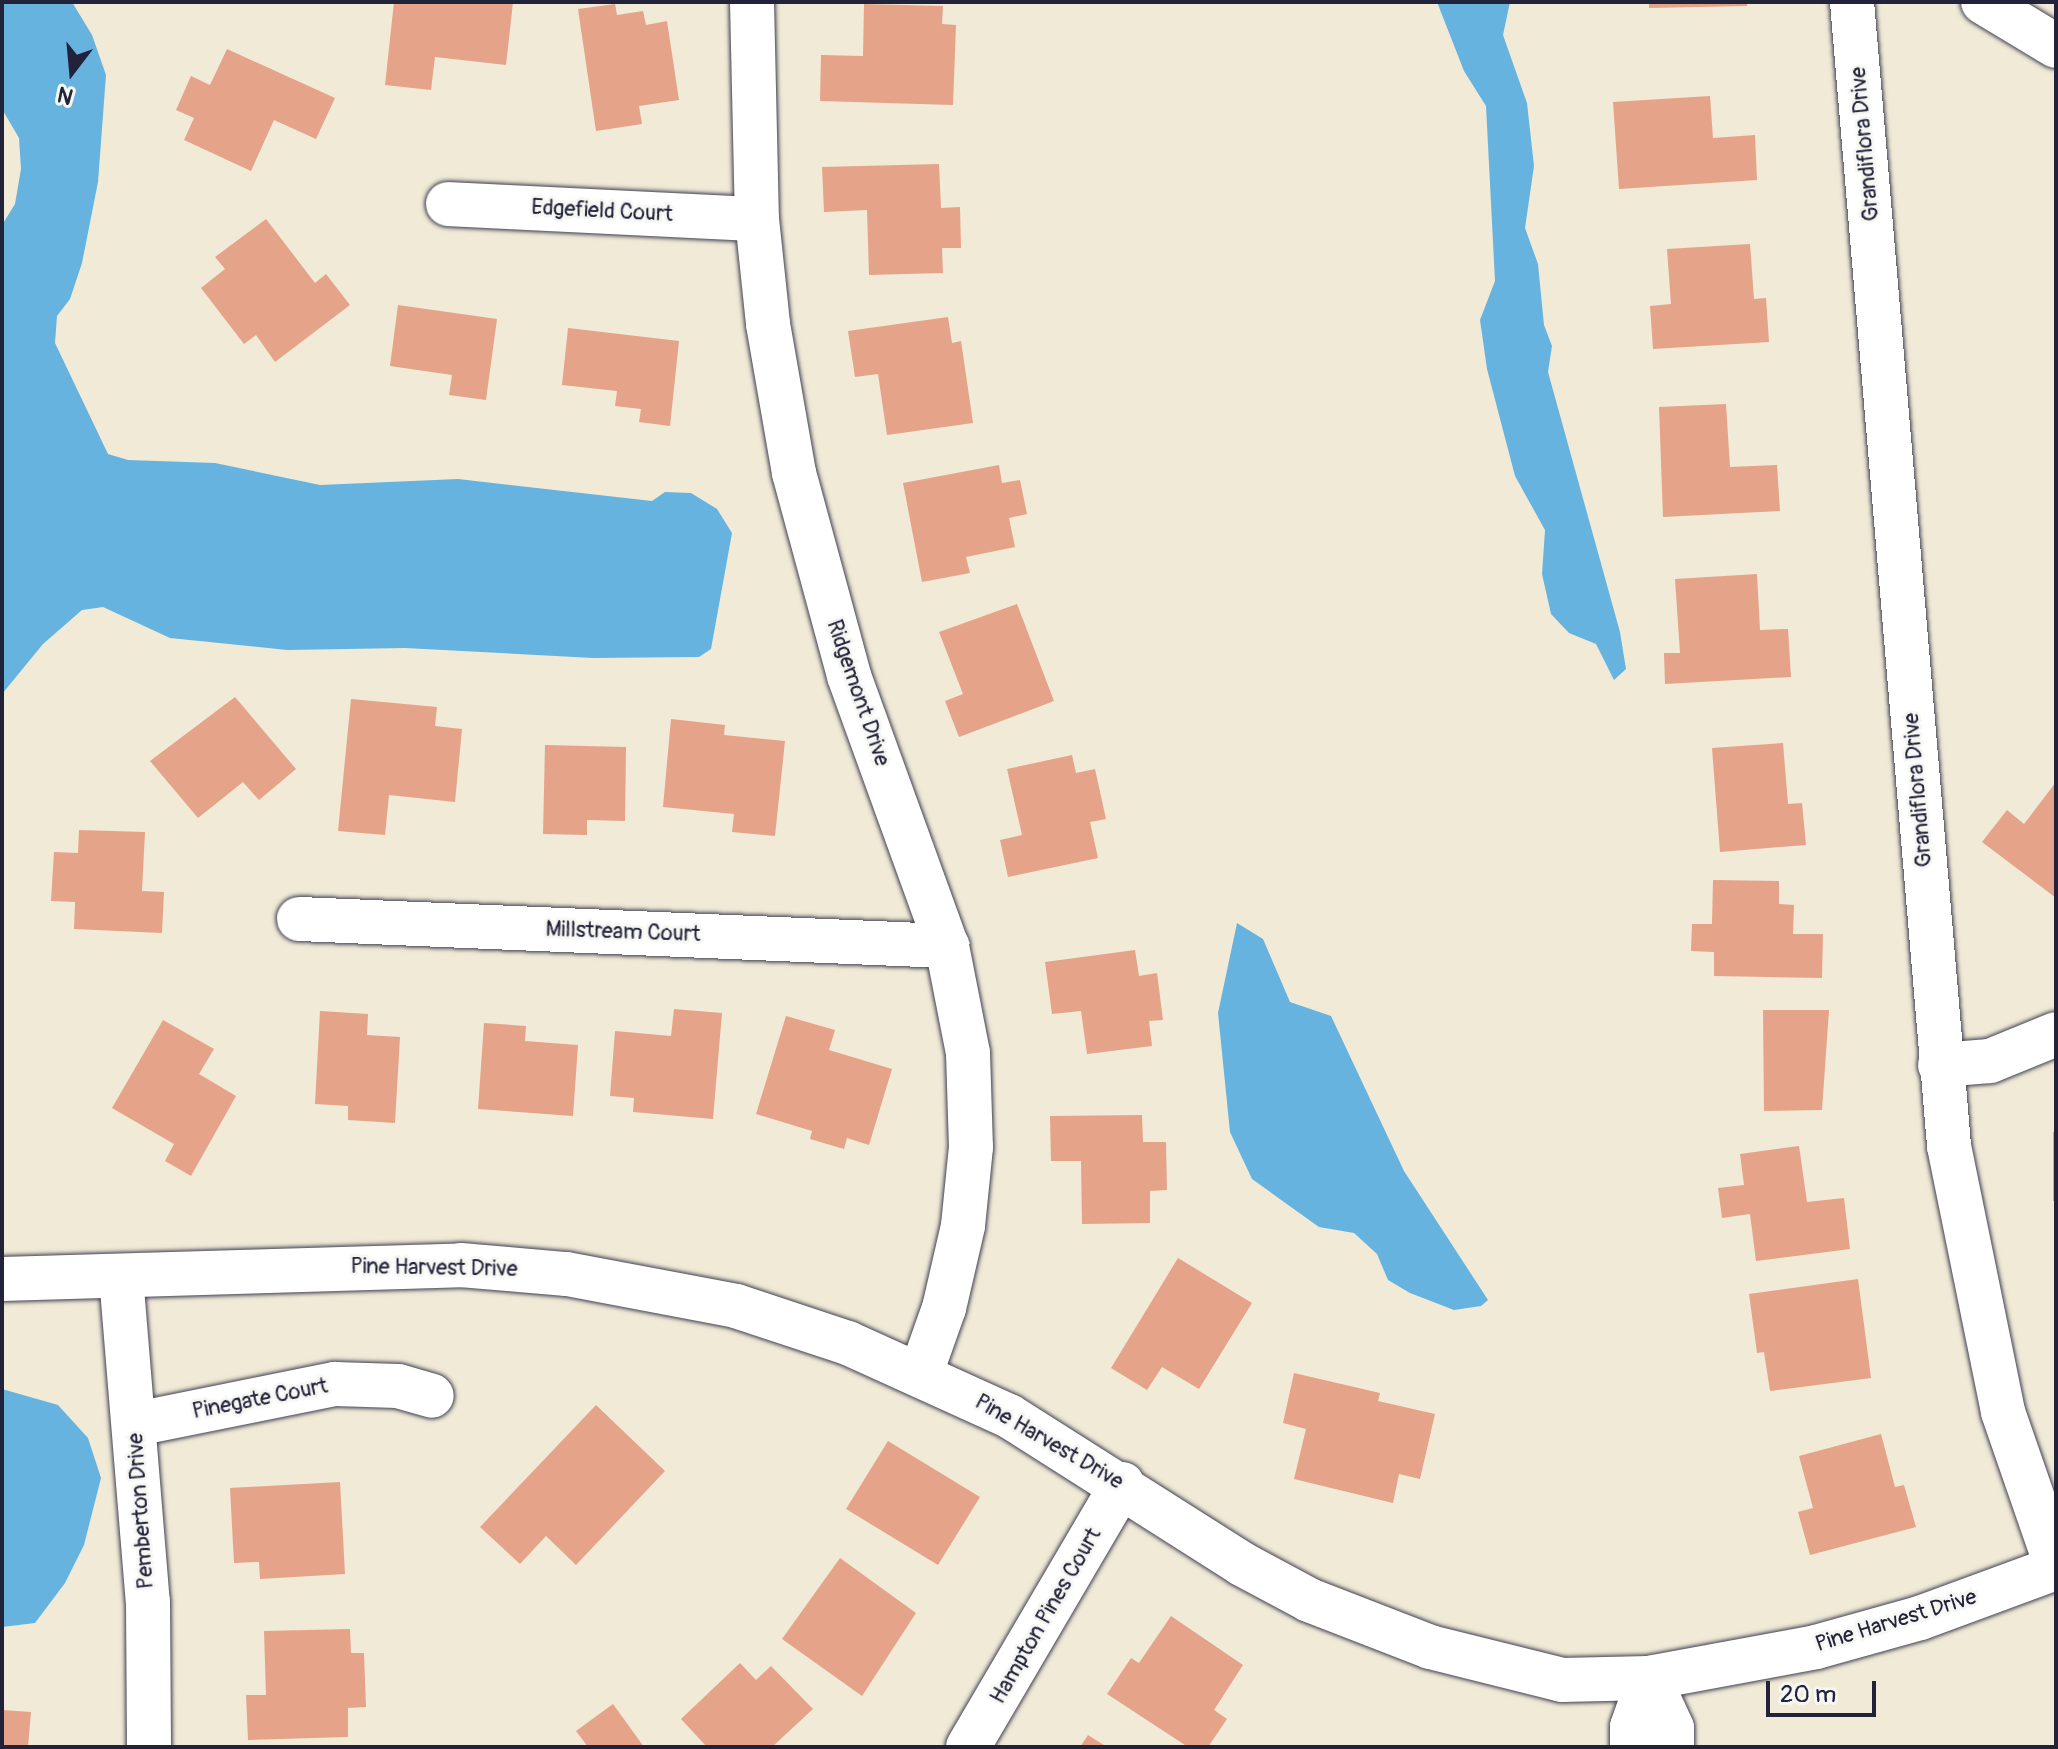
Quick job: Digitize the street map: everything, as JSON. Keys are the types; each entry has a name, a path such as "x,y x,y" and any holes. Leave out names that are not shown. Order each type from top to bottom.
{"street":[{"name":"Ridgemont Drive","path":"752,2 757,219 781,407 814,556 849,676 947,946 968,1053 971,1147 955,1267 921,1373"},
{"name":"Grandiflora Drive","path":"1852,2 1949,1146 2003,1412 2056,1566"},
{"path":"1983,2 2056,46"},
{"name":"Edgefield Court","path":"448,204 757,219"},
{"name":"Millstream Court","path":"299,919 947,946"},
{"path":"1940,1065 1990,1061 2056,1034"},
{"name":"Pine Harvest Drive","path":"2,1279 393,1265 567,1274 736,1306 921,1373 1009,1416 1122,1484 1277,1584 1381,1630 1562,1680 1649,1678 1862,1635 2056,1566"},
{"name":"Pemberton Drive","path":"121,1276 136,1424 148,1602 149,1747"},
{"name":"Pinegate Court","path":"136,1424 335,1384 398,1386 432,1396"},
{"name":"Hampton Pines Court","path":"968,1747 1122,1484"},
{"path":"1632,1747 1632,1727 1649,1678"},
{"path":"1649,1678 1672,1728 1672,1747"}],"water":[{"path":"2,2 72,2 92,35 106,75 98,182 82,263 70,299 57,316 55,343 108,454 128,460 215,463 320,485 458,479 652,501 665,492 691,493 717,509 732,533 711,649 699,657 593,658 405,648 287,650 170,638 103,607 82,610 43,644 2,694 2,225 15,204 21,169 19,138 2,109"},
{"path":"1437,2 1510,2 1503,35 1527,103 1534,166 1525,228 1538,264 1544,325 1552,346 1548,372 1620,632 1626,669 1614,680 1596,644 1569,633 1551,614 1542,574 1545,530 1515,476 1487,369 1480,320 1495,281 1486,106 1464,71"},
{"path":"1237,923 1263,939 1290,1002 1331,1016 1404,1171 1488,1300 1481,1306 1454,1310 1410,1293 1388,1280 1377,1254 1354,1233 1319,1227 1252,1179 1230,1132 1218,1013"},
{"path":"2,1389 58,1405 88,1438 101,1478 84,1545 65,1583 35,1623 2,1627"}],"building":[{"path":"394,2 513,2 506,65 435,57 431,90 385,85"},
{"path":"1649,2 1747,2 1747,6 1649,8"},
{"path":"615,4 617,15 643,11 646,25 667,21 679,100 639,106 642,124 596,131 578,9"},
{"path":"864,4 943,6 942,24 956,25 953,105 820,101 821,55 863,56"},
{"path":"227,49 335,98 316,139 274,120 251,171 184,140 194,118 176,110 191,76 210,85"},
{"path":"1710,96 1713,138 1755,135 1757,180 1619,189 1613,102"},
{"path":"939,164 941,208 960,207 961,248 942,248 943,273 869,275 867,210 824,212 822,167"},
{"path":"266,219 315,283 326,274 350,305 275,362 256,335 244,344 201,288 225,269 215,257"},
{"path":"1750,244 1754,299 1766,298 1769,342 1653,349 1650,306 1671,304 1667,249"},
{"path":"398,305 497,319 486,400 449,395 452,375 390,366"},
{"path":"948,317 952,343 961,341 973,423 887,435 878,374 855,377 848,331"},
{"path":"568,328 679,341 670,426 639,422 641,409 615,406 617,391 562,385"},
{"path":"1726,404 1730,467 1777,465 1780,511 1663,517 1659,407"},
{"path":"999,465 1002,483 1020,480 1027,514 1009,518 1015,547 966,557 970,573 922,582 903,483"},
{"path":"1757,574 1760,630 1788,629 1791,677 1665,684 1664,653 1680,653 1675,579"},
{"path":"1017,604 1054,701 959,737 945,701 963,694 939,632"},
{"path":"235,697 296,769 259,800 243,782 198,818 150,761"},
{"path":"351,699 437,707 435,726 462,729 455,802 389,795 385,835 338,831"},
{"path":"671,719 725,725 724,735 785,741 775,836 732,832 734,814 663,807"},
{"path":"1783,743 1788,804 1802,803 1806,845 1720,852 1712,748"},
{"path":"545,745 626,747 625,821 587,820 587,835 543,834"},
{"path":"1072,755 1076,773 1095,769 1106,819 1090,822 1098,858 1008,877 1000,840 1022,835 1007,769"},
{"path":"2056,782 2056,898 1982,842 2007,810 2024,824"},
{"path":"79,830 145,832 142,891 164,892 162,933 74,929 75,902 51,901 54,852 78,853"},
{"path":"1713,880 1779,881 1779,904 1794,905 1793,934 1823,934 1822,978 1714,976 1714,952 1691,951 1692,924 1712,924"},
{"path":"1135,950 1139,976 1157,973 1163,1020 1149,1021 1152,1046 1087,1054 1081,1011 1052,1014 1045,962"},
{"path":"674,1009 722,1013 713,1119 633,1112 634,1098 610,1096 615,1031 671,1036"},
{"path":"1763,1010 1829,1010 1822,1110 1764,1111"},
{"path":"320,1011 368,1014 367,1035 400,1037 395,1123 348,1120 348,1106 315,1104"},
{"path":"786,1016 835,1030 829,1050 892,1069 869,1145 847,1138 844,1149 810,1139 812,1131 756,1114"},
{"path":"163,1020 214,1049 199,1074 236,1096 191,1176 165,1161 174,1144 112,1108"},
{"path":"484,1023 526,1026 525,1041 578,1045 573,1116 478,1109"},
{"path":"1142,1115 1143,1142 1166,1142 1167,1190 1150,1191 1150,1223 1082,1224 1081,1161 1051,1161 1050,1116"},
{"path":"2053,1132 2056,1132 2056,1201 2053,1201"},
{"path":"1799,1146 1807,1202 1844,1198 1850,1249 1756,1261 1750,1214 1722,1218 1718,1188 1744,1185 1740,1154"},
{"path":"1178,1258 1252,1303 1199,1389 1162,1367 1147,1390 1111,1368"},
{"path":"1858,1279 1871,1378 1770,1391 1764,1352 1757,1353 1749,1294"},
{"path":"1294,1373 1380,1393 1378,1401 1435,1414 1420,1479 1399,1474 1393,1503 1294,1479 1306,1429 1283,1423"},
{"path":"596,1405 665,1471 576,1565 546,1536 520,1564 480,1527"},
{"path":"1881,1434 1895,1487 1904,1485 1916,1527 1810,1555 1798,1512 1813,1508 1799,1456"},
{"path":"888,1441 980,1497 938,1565 846,1509"},
{"path":"340,1482 345,1574 260,1579 259,1562 234,1563 230,1488"},
{"path":"840,1558 916,1613 862,1696 782,1639"},
{"path":"1171,1616 1243,1665 1214,1710 1227,1719 1208,1747 1188,1747 1107,1694 1131,1658 1139,1663"},
{"path":"350,1629 351,1653 364,1653 366,1707 348,1708 348,1737 248,1740 246,1695 266,1695 264,1631"},
{"path":"740,1663 756,1680 771,1666 813,1709 772,1747 707,1747 681,1719"},
{"path":"613,1704 644,1747 588,1747 576,1731"},
{"path":"2,1710 31,1712 28,1747 2,1747"},
{"path":"1088,1735 1107,1747 1080,1747"}]}
